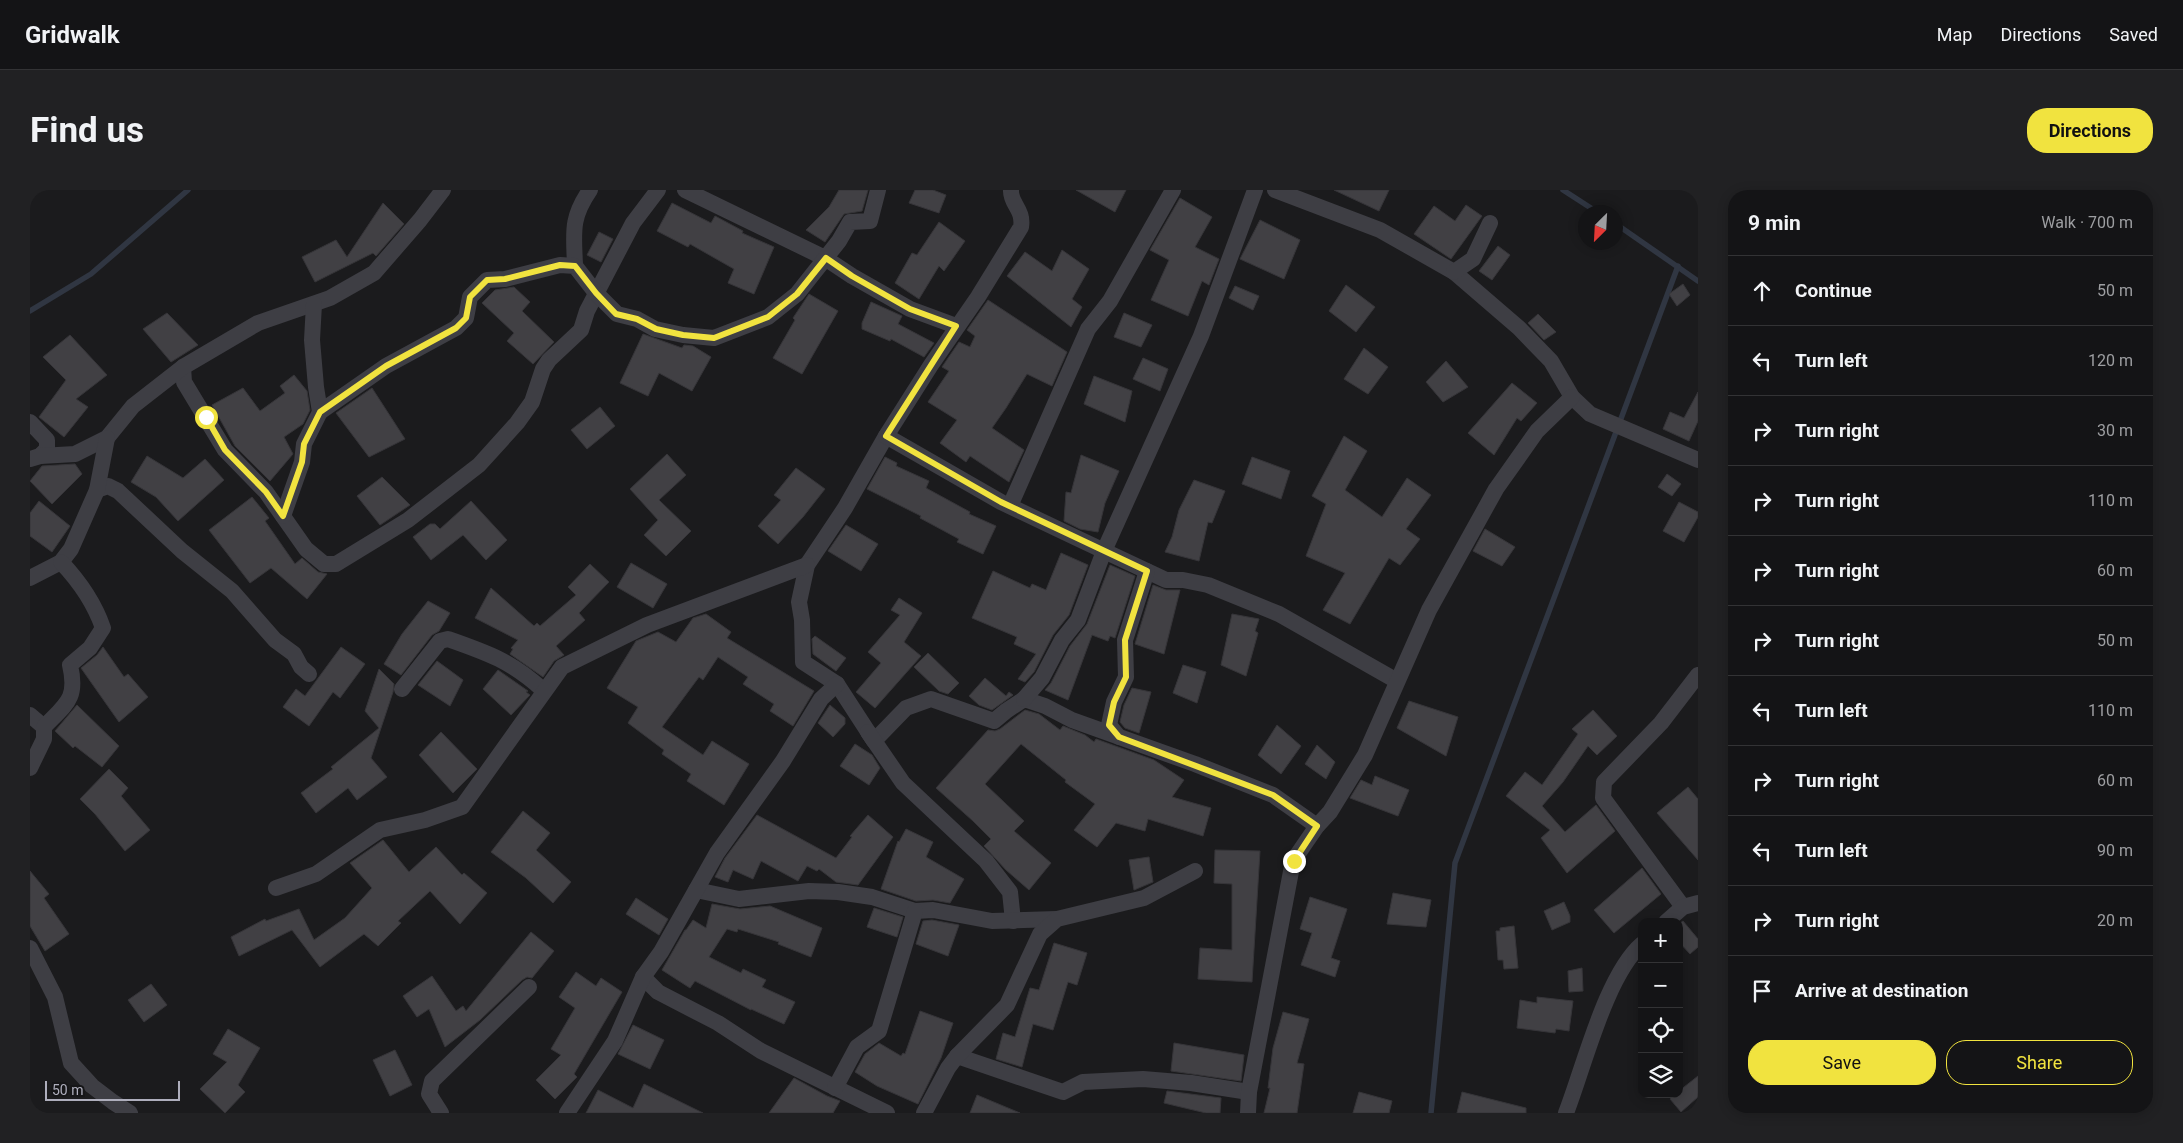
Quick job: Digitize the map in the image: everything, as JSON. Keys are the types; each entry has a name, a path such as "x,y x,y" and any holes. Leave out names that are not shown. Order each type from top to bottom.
{"street":[{"path":"35,457 75,454 107,438 133,406 183,368 258,323 330,298 374,273 443,190"},
{"path":"590,190 579,205 573,224 575,266 596,293 616,314 637,319 656,329 683,335 714,338 768,317 797,294 839,241 850,222 870,221 878,190"},
{"path":"183,368 184,382 225,450 266,492 306,549 324,564 336,564 408,520 479,465 517,423 532,402 543,369 549,360 581,330 596,293 633,223 658,190"},
{"path":"685,190 826,258 852,276 910,309 956,326"},
{"path":"1011,190 1011,196 1023,216 1022,227 886,436 846,508 807,565 799,602 802,620 803,662 837,684 903,783 986,860 1010,892 1013,921"},
{"path":"1010,506 1088,329 1110,301 1173,190"},
{"path":"874,741 906,708 931,699 994,722 1006,711 1024,700 1042,678 1062,640 1078,620 1104,551 1201,336 1255,190"},
{"path":"1275,190 1380,230 1454,272 1519,328 1551,361 1572,397 1590,414 1698,460"},
{"path":"1454,272 1473,259 1490,222"},
{"path":"283,516 302,462 304,444 320,412 386,366 456,328 466,318 470,297 487,280 505,279 560,265 575,266"},
{"path":"314,304 312,340 320,412"},
{"path":"1248,1113 1248,1092 1294,861 1317,826 1330,812 1365,755 1429,610 1496,489 1537,431 1572,397"},
{"path":"30,422 46,440 47,449 35,457"},
{"path":"886,436 1010,506 1104,551 1166,580 1183,580 1208,585 1279,614 1398,681"},
{"path":"30,578 61,562 71,549 97,490 107,438"},
{"path":"97,490 108,486 118,491 182,551 232,592 275,640 294,654 301,667 309,674"},
{"path":"30,768 44,739 44,728 66,704 72,693 74,681 70,664 90,648 102,628 91,601 76,578 61,562"},
{"path":"276,888 316,874 380,830 425,820 462,807 543,690 562,667 646,625 807,565"},
{"path":"1119,737 1109,725 1114,702 1126,677 1125,640 1147,571"},
{"path":"402,689 440,640 448,639 502,658 528,676 543,690"},
{"path":"1672,918 1691,905 1603,798 1604,782 1661,723 1698,675"},
{"path":"567,1113 615,1041 643,977 661,952 717,852 782,761 821,699 837,684"},
{"path":"1024,700 1045,706 1072,720 1273,795 1317,826"},
{"path":"30,715 44,728"},
{"path":"696,890 739,899 809,891 838,892 872,897 915,911 933,910 992,921 1013,921 1057,919 1144,898 1195,871"},
{"path":"835,1088 857,1047 879,1031 915,911"},
{"path":"924,1113 948,1068 957,1056 1007,1005 1040,934 1057,919"},
{"path":"1566,1113 1597,1025 1617,978 1631,953 1638,947"},
{"path":"30,948 55,997 71,1063 92,1086 130,1113"},
{"path":"643,977 658,992 718,1022 761,1051 887,1113"},
{"path":"441,1113 429,1094 432,1081 529,987"},
{"path":"957,1056 1063,1092 1083,1082 1143,1080 1191,1083 1248,1092"}],"building":[{"path":"839,190 868,190 862,211 844,214 825,242 806,230 829,207"},
{"path":"915,190 933,190 946,195 939,213 909,203"},
{"path":"1076,190 1126,190 1115,212"},
{"path":"1334,190 1389,190 1379,211"},
{"path":"1180,198 1212,217 1195,247 1219,259 1209,285 1202,281 1188,316 1151,300 1169,260 1150,250"},
{"path":"383,203 404,224 376,256 373,253 315,282 302,257 336,240 347,257"},
{"path":"672,203 711,223 715,216 743,231 742,233 774,247 754,294 728,283 734,269 690,244 688,247 657,231"},
{"path":"1466,205 1482,216 1451,259 1414,234 1434,206 1455,221"},
{"path":"1260,220 1300,240 1284,279 1240,259"},
{"path":"939,222 965,241 944,271 939,266 919,299 895,283 912,253 917,255"},
{"path":"599,232 613,239 601,262 587,255"},
{"path":"1498,246 1510,255 1492,280 1479,271"},
{"path":"1062,250 1089,269 1072,299 1082,307 1071,327 1007,276 1025,252 1052,271"},
{"path":"1683,284 1690,295 1677,306 1669,294"},
{"path":"1346,285 1375,307 1356,332 1329,311"},
{"path":"1235,286 1259,296 1253,310 1229,298"},
{"path":"514,287 530,302 522,311 554,342 533,364 507,341 514,333 482,303 495,290"},
{"path":"809,294 838,311 802,374 773,358 795,320 793,318"},
{"path":"988,300 1067,352 1052,386 1027,374 992,428 1024,450 1009,482 970,456 966,462 940,443 957,420 928,402 949,371 942,367 959,342 970,347 975,336 967,330"},
{"path":"871,302 902,316 898,324 934,343 924,357 891,339 890,341 862,329 862,323"},
{"path":"167,313 198,345 171,362 143,329"},
{"path":"1124,313 1152,325 1141,347 1114,337"},
{"path":"1538,314 1556,332 1544,340 1528,323"},
{"path":"643,334 682,348 684,345 693,346 711,357 692,391 659,373 648,396 620,383"},
{"path":"70,335 107,375 76,399 88,407 64,437 39,417 66,380 43,357"},
{"path":"1364,348 1388,367 1368,394 1344,379"},
{"path":"1143,358 1168,369 1160,391 1133,379"},
{"path":"1446,361 1468,387 1443,402 1426,382"},
{"path":"294,375 307,391 310,410 303,424 284,437 293,454 270,481 235,446 212,405 243,388 260,411 285,393 280,386"},
{"path":"1094,376 1132,391 1125,422 1084,404"},
{"path":"1512,383 1537,403 1521,421 1517,418 1494,455 1468,433"},
{"path":"372,388 405,439 369,457 336,413"},
{"path":"1698,392 1698,421 1689,441 1663,429 1670,412 1684,418"},
{"path":"600,407 615,426 587,449 571,430"},
{"path":"1344,436 1367,451 1345,490 1382,517 1407,478 1431,495 1406,529 1420,539 1400,565 1389,558 1350,624 1323,610 1345,573 1306,556 1326,504 1312,496"},
{"path":"667,454 686,475 659,500 691,531 666,556 644,535 658,520 630,489"},
{"path":"1081,455 1119,471 1105,503 1098,532 1080,529 1064,521 1066,492 1071,493"},
{"path":"147,456 183,478 205,459 224,480 178,521 156,497 131,482"},
{"path":"885,457 897,463 896,466 929,481 926,488 970,512 969,514 996,526 983,554 957,542 959,539 920,518 921,516 867,489"},
{"path":"1252,457 1290,471 1281,499 1242,484"},
{"path":"75,464 82,474 52,504 30,481 42,466"},
{"path":"796,468 825,489 778,544 758,526 781,500 774,495"},
{"path":"1667,474 1681,484 1672,496 1658,487"},
{"path":"382,477 410,505 380,525 357,496"},
{"path":"1194,480 1225,491 1212,523 1208,522 1199,561 1165,552 1172,537 1179,510"},
{"path":"252,497 269,518 265,521 295,564 302,558 318,572 327,574 307,599 271,568 250,583 209,530"},
{"path":"39,501 70,526 52,552 30,536 30,513"},
{"path":"471,501 507,540 486,560 463,535 431,560 413,537 430,524 435,524 440,529"},
{"path":"1679,502 1698,512 1698,517 1684,542 1663,531"},
{"path":"846,525 878,544 861,571 828,551"},
{"path":"1485,529 1515,547 1502,566 1473,551"},
{"path":"1061,553 1088,565 1069,615 1053,635 1034,672 1025,682 1018,679 1036,654 1014,644 1017,637 972,618 993,571 1030,588 1032,584 1046,590"},
{"path":"631,563 667,584 653,608 617,587"},
{"path":"590,564 609,582 579,613 585,620 556,646 564,655 554,661 543,677 510,654 513,649 511,648 518,640 475,618 491,588 534,626 537,623 540,626 576,595 568,587"},
{"path":"1110,565 1135,576 1115,638 1110,636 1108,641 1092,635 1068,700 1045,690 1051,683 1070,646 1087,624"},
{"path":"1153,585 1166,590 1180,590 1164,654 1135,644"},
{"path":"899,598 922,613 904,642 921,656 875,708 856,692 881,663 868,652 900,615 891,610"},
{"path":"428,601 450,613 439,631 432,635 401,675 384,664 402,634"},
{"path":"706,614 731,632 727,638 814,691 793,726 770,711 774,704 743,684 748,677 718,657 703,680 699,677 662,727 703,755 712,741 749,764 724,805 687,781 691,774 662,754 664,750 628,723 638,707 607,688 636,641 658,632 676,642 693,618"},
{"path":"1232,614 1259,619 1255,631 1258,633 1246,676 1221,665"},
{"path":"815,636 846,658 836,671 813,654 812,639"},
{"path":"103,647 124,677 128,674 148,697 119,722 81,668 97,655"},
{"path":"341,647 365,664 340,698 333,692 309,726 283,707 296,689 305,696"},
{"path":"928,653 959,683 948,694 939,691 914,667"},
{"path":"437,661 463,680 450,706 418,685"},
{"path":"1183,665 1206,672 1197,703 1173,693"},
{"path":"379,669 394,684 371,758 387,777 357,800 348,788 316,813 301,793 333,769 331,767 379,728 365,711"},
{"path":"498,670 528,691 526,692 530,695 511,715 483,689"},
{"path":"985,678 1006,696 1009,692 1013,695 992,710 979,705 969,696"},
{"path":"1132,688 1151,692 1139,733 1125,728 1120,722 1124,705"},
{"path":"1409,701 1458,717 1446,756 1397,728"},
{"path":"77,705 119,746 102,767 75,746 73,748 55,731"},
{"path":"830,705 845,718 845,724 833,737 818,723"},
{"path":"1025,710 1039,714 1060,730 1063,726 1085,735 1094,742 1096,739 1154,760 1184,780 1172,797 1211,808 1203,836 1148,819 1145,831 1116,823 1097,847 1074,830 1095,804 1065,782 1066,780 1021,744 985,784 1024,821 1014,831 1051,863 1029,890 1006,870 984,846 991,839 936,788 988,730 995,731 1000,729"},
{"path":"1593,710 1617,736 1597,755 1588,746 1563,782 1542,806 1565,832 1596,805 1615,831 1567,873 1541,838 1550,830 1506,796 1525,772 1542,785 1578,734 1572,729"},
{"path":"1277,725 1301,746 1281,774 1258,755"},
{"path":"441,732 477,769 453,793 419,755"},
{"path":"855,744 872,755 880,768 869,785 840,766"},
{"path":"1317,745 1335,762 1326,779 1305,764"},
{"path":"109,769 128,788 121,796 150,830 125,851 95,814 80,799"},
{"path":"1375,776 1409,790 1398,816 1350,798 1361,780 1372,785"},
{"path":"1688,787 1698,799 1698,860 1657,813"},
{"path":"523,811 550,833 536,850 571,882 553,903 526,878 491,852"},
{"path":"757,815 836,858 852,837 850,836 868,815 893,837 858,885 836,882 819,869 817,871 807,866 798,881 761,861 753,879 733,870 728,882 715,877 725,858"},
{"path":"906,829 933,842 926,857 964,879 950,903 933,900 916,901 881,889 898,841"},
{"path":"383,840 409,872 436,847 462,875 464,873 487,893 460,924 430,891 398,921 401,923 378,946 364,934 320,967 292,930 239,956 231,937 265,919 266,921 299,909 314,940 345,918 372,888 350,863"},
{"path":"1215,850 1260,851 1252,982 1198,979 1200,948 1232,950 1232,884 1214,883"},
{"path":"1149,857 1153,882 1134,890 1129,860"},
{"path":"1642,868 1661,894 1614,933 1594,910"},
{"path":"30,871 49,894 44,898 69,934 45,951 30,926"},
{"path":"1393,893 1431,900 1426,927 1387,924"},
{"path":"1310,897 1347,909 1331,958 1340,961 1335,977 1301,965 1312,933 1300,929"},
{"path":"636,898 668,919 659,935 626,914"},
{"path":"1564,902 1570,916 1570,922 1552,930 1544,911"},
{"path":"712,904 740,909 770,906 822,928 811,957 778,944 779,942 738,929 737,932 727,929 709,957 741,973 743,969 766,980 762,987 795,1002 784,1024 751,1010 695,981 690,988 662,970 685,930 693,920 706,928"},
{"path":"874,908 903,917 897,937 867,927"},
{"path":"932,920 959,925 948,956 916,944 923,921"},
{"path":"1683,921 1698,939 1698,947 1690,954 1683,946"},
{"path":"1514,926 1518,968 1504,969 1503,960 1498,960 1496,931 1500,931 1500,928"},
{"path":"531,932 554,951 532,978 527,977 522,980 480,1020 445,1047 429,1009 417,1017 403,996 432,976 456,1011 463,1006 466,1011"},
{"path":"1054,943 1087,953 1077,985 1068,982 1053,1030 1033,1024 1022,1067 996,1059 1003,1033 1015,1037 1030,988 1039,990"},
{"path":"1582,968 1583,991 1569,992 1568,971"},
{"path":"576,972 596,986 601,978 622,992 574,1074 577,1077 555,1099 536,1080 561,1055 551,1049 575,1008 559,997"},
{"path":"151,984 167,1005 144,1022 128,1000"},
{"path":"1537,997 1573,1001 1569,1031 1556,1029 1555,1033 1517,1028 1520,1000 1537,1003"},
{"path":"920,1011 953,1023 941,1058 918,1104 877,1086 855,1072 865,1054 879,1043 901,1056 903,1053 905,1054"},
{"path":"1283,1012 1309,1019 1297,1063 1304,1064 1297,1113 1264,1113 1270,1088 1268,1088 1273,1048"},
{"path":"633,1025 664,1040 650,1069 618,1054"},
{"path":"228,1029 260,1048 238,1085 245,1092 225,1113 200,1089 227,1062 213,1054"},
{"path":"1174,1043 1244,1055 1241,1081 1171,1071"},
{"path":"395,1050 412,1085 390,1096 373,1060"},
{"path":"1698,1076 1698,1097 1681,1112 1670,1099 1683,1098 1683,1088"},
{"path":"794,1078 840,1101 833,1113 769,1113"},
{"path":"644,1084 703,1113 586,1113 598,1090 633,1108"},
{"path":"1167,1091 1221,1098 1220,1113 1206,1113 1164,1103"},
{"path":"1359,1092 1392,1101 1389,1113 1353,1113"},
{"path":"1462,1092 1526,1108 1526,1113 1457,1113"},
{"path":"977,1095 1020,1113 970,1113"}],"waterway":[{"path":"30,311 91,274 188,190"},
{"path":"1563,190 1586,205"},
{"path":"1623,229 1698,281"},
{"path":"1431,1113 1455,863 1678,266"}],"route":[{"path":"206,417 225,450 266,492 283,516 302,462 304,444 320,412 386,366 456,328 466,318 470,297 487,280 505,279 560,265 575,266 596,293 616,314 637,319 656,329 683,335 714,338 768,317 797,294 826,258 852,276 910,309 956,326 942,351 886,436 1001,502 1147,571 1125,640 1126,677 1114,702 1109,725 1119,737 1195,764 1273,795 1317,826 1294,861"}]}
